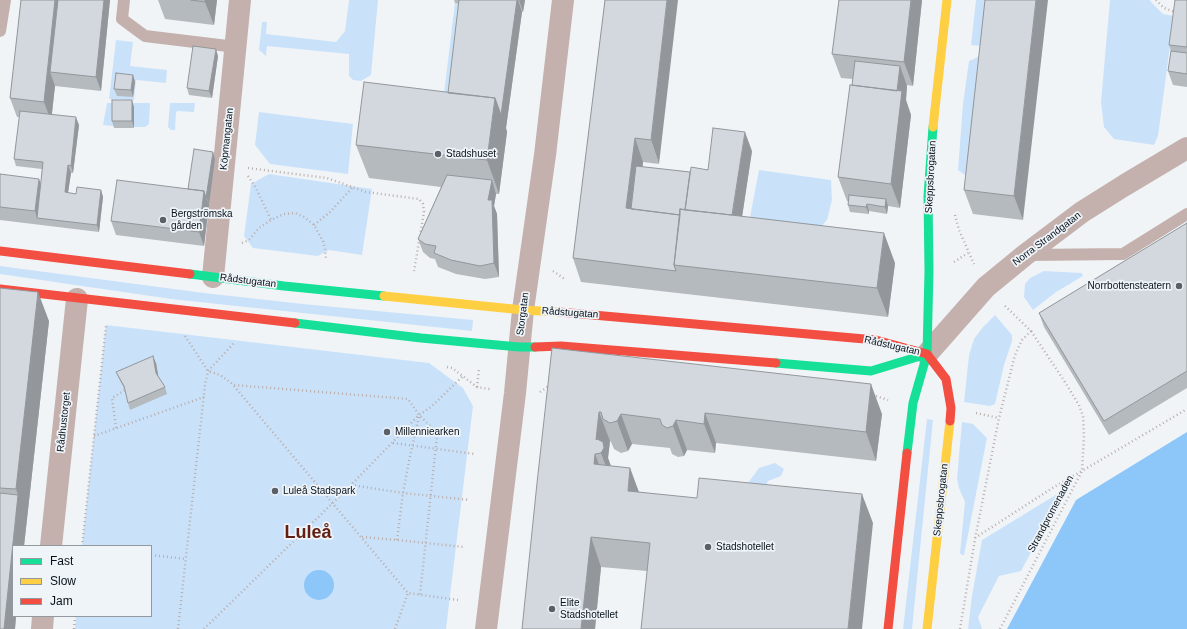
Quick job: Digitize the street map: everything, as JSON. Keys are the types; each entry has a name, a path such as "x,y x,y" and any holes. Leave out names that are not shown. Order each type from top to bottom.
{"main road":[{"name":"Skeppsbrogatan","path":"888,629 913,403 927,354 929,271 928,196 934,119 947,0"},
{"name":"Rådstugatan","path":"0,251 284,286 523,310 566,312 876,340 927,354"},
{"name":"Rådstugatan","path":"0,289 420,338 519,348 562,346 871,371 927,354"},
{"name":"Skeppsbrogatan","path":"927,354 946,379 951,408 927,629"}],"street":[{"name":"Köpmangatan","path":"213,277 240,0"},
{"name":"Storgatan","path":"486,629 515,392 523,310 545,155 563,0"},
{"name":"Norra Strandgatan","path":"927,354 986,287 1025,255 1082,212 1187,148"},
{"name":"Rådhustorget","path":"51,545 77,299"},
{"path":"42,629 43,617"}],"lane":[{"path":"0,31 5,0"},
{"path":"124,0 122,19 145,36 236,47"},
{"path":"1025,255 1123,254 1187,214"}],"path":[{"path":"1156,0 1164,8 1176,12"},
{"path":"243,168 327,178 366,192 419,199 423,204 424,212 414,271"},
{"path":"246,173 256,188 271,220"},
{"path":"314,225 330,212 352,188"},
{"path":"237,243 248,240 259,228 271,220 284,214 295,213 304,217 314,225 323,241 326,260"},
{"path":"82,545 106,325"},
{"path":"975,539 1082,471 1084,436 1083,416 1063,379 1031,331"},
{"path":"185,336 208,371 220,375 234,385 408,593 458,600"},
{"path":"178,629 208,371 235,342"},
{"path":"204,629 333,503 419,415 431,407 463,376"},
{"path":"234,385 408,399 419,415 435,431 437,436 420,594"},
{"path":"116,428 112,398 125,390"},
{"path":"94,436 204,397"},
{"name":"Strandpromenaden","path":"1000,629 1082,471 1187,409"},
{"path":"397,540 403,493 419,415"},
{"path":"393,443 475,454"},
{"path":"351,485 403,493 470,500"},
{"path":"361,537 425,542 464,547"},
{"path":"152,555 186,559"},
{"path":"395,629 408,593"},
{"path":"74,629 75,617"}],"shaded area":[{"path":"349,0 378,0 371,75 361,81 353,80 349,76 349,54 267,46 266,56 259,50 262,22 267,22 266,34 336,42 345,31"},
{"path":"976,0 997,0 992,47 971,45"},
{"path":"1110,0 1150,0 1163,14 1174,16 1158,136 1154,145 1114,139 1104,127 1101,102"},
{"path":"455,3 465,5 452,111 442,110"},
{"path":"116,40 133,42 130,66 167,70 166,83 136,80 134,100 109,99"},
{"path":"978,57 990,59 977,173 965,175 958,170 963,104 969,61"},
{"path":"107,103 150,103 149,124 145,127 134,127 134,107 114,126 103,125"},
{"path":"170,103 195,103 194,112 176,112 175,130 171,130 168,127"},
{"path":"259,112 353,124 348,174 270,164 255,145"},
{"path":"759,170 831,180 832,200 827,220 806,244 746,238"},
{"path":"269,174 372,189 362,255 329,250 318,256 253,248 244,236 251,184"},
{"path":"0,266 204,293 473,320 472,331 171,299 0,274"},
{"path":"1044,271 1082,273 1083,276 1056,292 1033,310 1024,297 1025,284 1030,278"},
{"path":"995,315 1012,335 1012,341 1004,365 995,404 990,406 964,402 969,355 974,339"},
{"name":"Luleå Stadspark","path":"106,325 429,363 463,388 473,406 446,629 75,629 76,617 152,617 152,545 82,545"},
{"path":"927,419 933,420 912,629 903,629"},
{"path":"962,422 973,424 987,438 964,555 960,553 965,502 959,488 957,478"},
{"path":"775,463 784,469 781,476 768,481 765,488 751,490 748,483 759,468"},
{"path":"1059,493 1062,495 1021,571 999,576 978,617 982,629 968,629 982,540"}],"water":[{"path":"1187,432 1187,629 1007,629 1076,500"},
{"path":"319,570 325,571 333,579 333,591 325,599 319,600 313,599 305,591 304,585 305,579 313,571"}],"building":[{"path":"21,0 55,0 44,102 10,98"},
{"path":"58,0 104,0 96,77 50,72"},
{"path":"191,0 205,0 205,2"},
{"path":"459,0 517,0 501,115 495,98 448,93"},
{"path":"605,0 667,0 651,140 635,138 626,208 680,215 674,265 676,271 573,258"},
{"path":"839,0 911,0 904,62 832,54"},
{"path":"985,0 1036,0 1014,196 964,190"},
{"path":"1175,0 1187,0 1187,47 1169,45"},
{"path":"193,46 216,49 209,91 187,88"},
{"path":"1171,51 1187,53 1187,74 1168,71"},
{"path":"855,61 900,66 897,91 852,85"},
{"path":"116,73 133,75 131,90 114,89"},
{"path":"364,82 495,98 487,160 356,145"},
{"path":"850,85 902,91 891,184 838,177"},
{"path":"112,100 132,100 132,121 112,121"},
{"path":"20,111 76,117 71,166 68,165 65,192 76,194 77,187 101,190 97,225 37,218 43,162 14,159"},
{"path":"713,128 745,132 732,215 685,210 691,167 708,170"},
{"path":"194,149 213,152 206,198 204,191 188,189"},
{"path":"636,166 690,172 685,210 680,209 680,215 631,209"},
{"path":"0,174 39,179 35,211 0,207"},
{"path":"447,175 492,180 488,200 492,200 494,263 480,266 451,260 434,253 436,246 425,244 418,239"},
{"name":"Bergströmska gården","path":"117,180 204,191 199,232 111,221"},
{"path":"849,195 886,199 885,207 867,204 866,207 848,205"},
{"path":"680,209 884,233 877,288 674,265"},
{"path":"1187,223 1187,371 1104,421 1039,313"},
{"path":"0,288 38,292 16,489 0,488"},
{"path":"552,348 871,384 866,432 705,413 704,424 676,420 673,426 667,428 662,425 660,419 621,414 617,421 610,423 603,419 601,412 599,412 596,440 597,439 603,442 604,448 601,453 595,454 594,464 630,468 628,491 697,498 699,478 862,494 848,629 641,629 650,543 591,537 581,629 522,629"},
{"path":"153,356 156,373 165,387 128,403 124,386 116,372"},
{"path":"0,493 18,495 4,629 0,629"}],"traffic: fast":[{"path":"907,453 913,403 927,354 929,271 928,196 933,127"},
{"path":"190,274 284,286 384,296"},
{"path":"295,323 421,338 519,347 535,347"},
{"path":"776,363 871,371 927,354"}],"traffic: slow":[{"path":"933,127 947,0"},
{"path":"384,296 523,310 559,312"},
{"path":"927,629 950,421"}],"traffic: jam":[{"path":"0,251 190,274"},
{"path":"0,289 295,323"},
{"path":"559,312 876,340 927,354"},
{"path":"535,347 561,346 776,363"},
{"path":"927,354 946,379 951,408 950,421"},
{"path":"888,629 907,453"}],"place":[{"name":"Stadshuset","path":"438,154"},
{"name":"Bergströmska gården","path":"163,220"},
{"name":"Norrbottensteatern","path":"1179,286"},
{"name":"Millenniearken","path":"387,432"},
{"name":"Luleå Stadspark","path":"275,491"},
{"name":"Stadshotellet","path":"708,547"},
{"name":"Elite Stadshotellet","path":"552,609"}],"district":[{"name":"Luleå","path":"308,533"}]}
